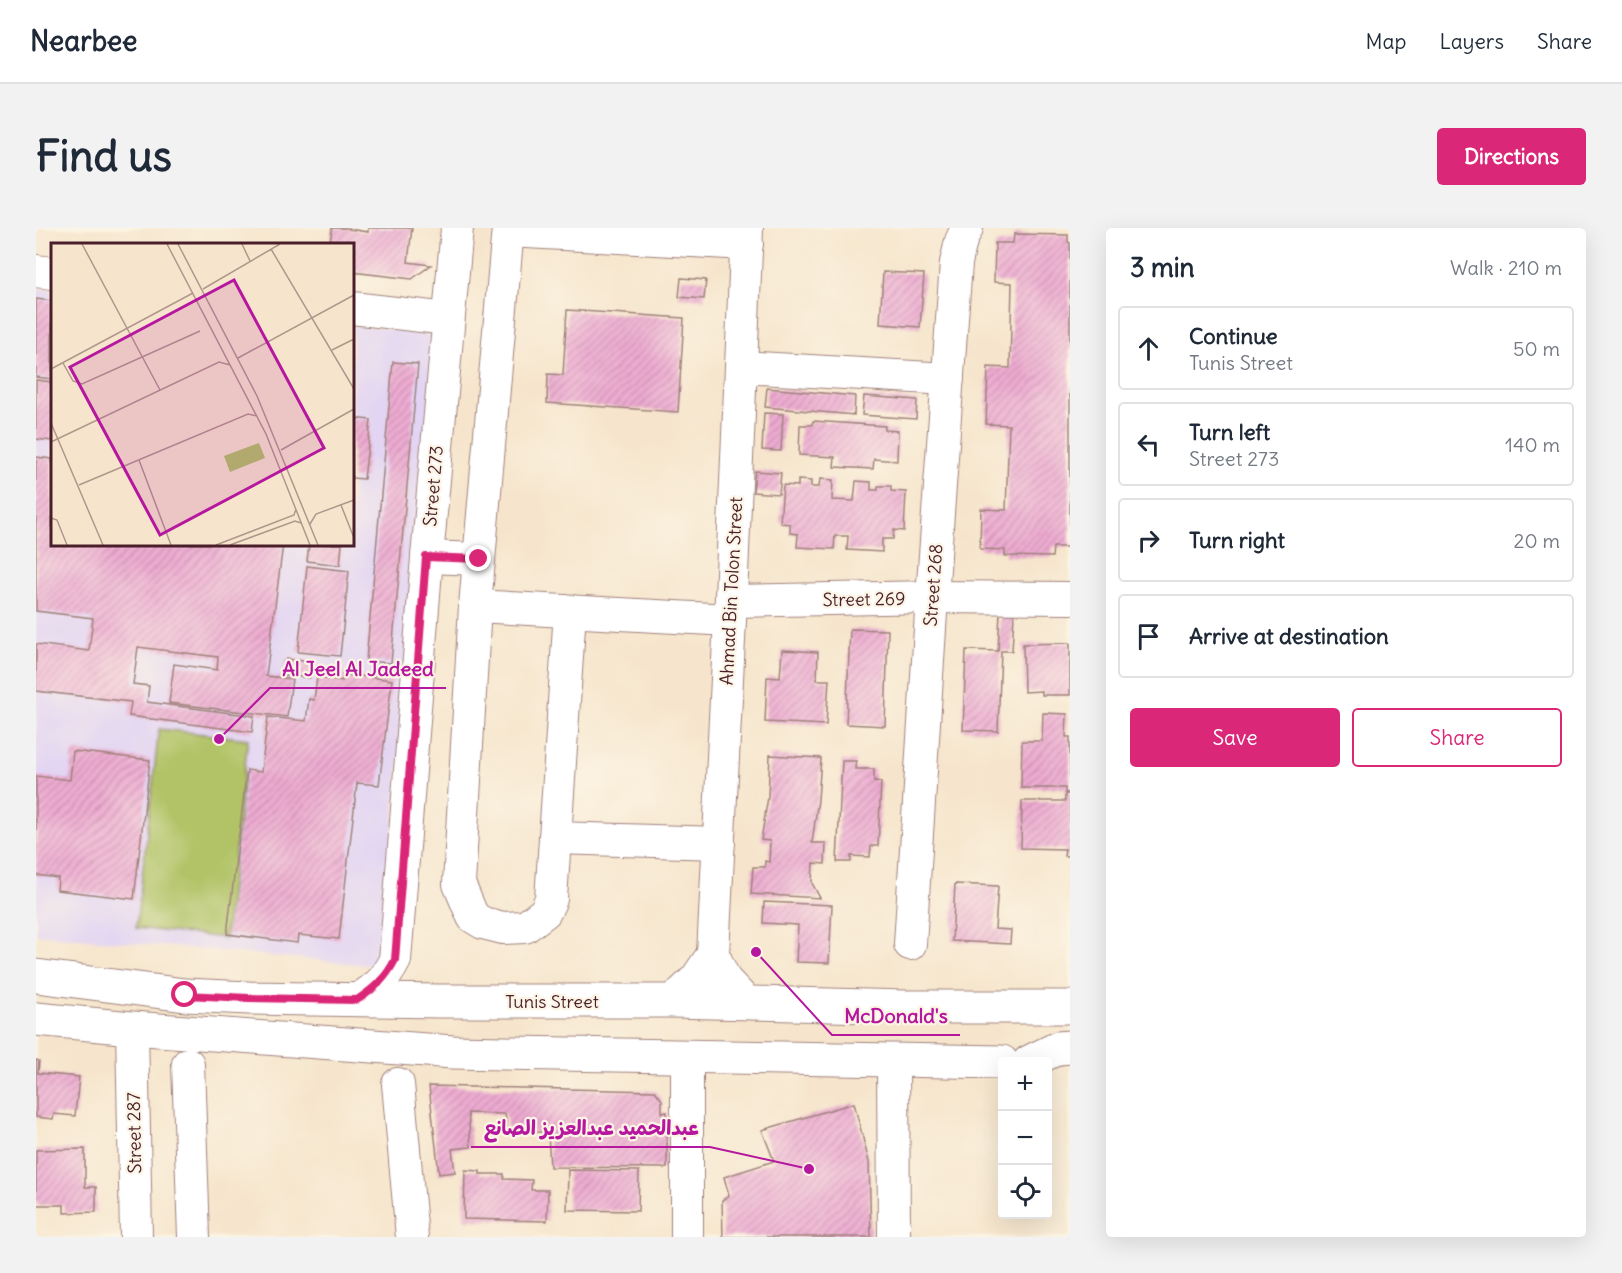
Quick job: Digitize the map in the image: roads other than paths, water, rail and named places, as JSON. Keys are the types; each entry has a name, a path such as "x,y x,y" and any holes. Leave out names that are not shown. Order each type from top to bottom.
{"main road":[{"name":"Tunis Street","path":"36,976 185,995 249,998 1070,1007"},
{"path":"36,998 100,1004 185,995"},
{"path":"36,1019 453,1052 998,1062"},
{"path":"1039,1057 1058,1048 1070,1047"},
{"path":"1052,1063 1070,1063"}],"street":[{"name":"Street 273","path":"357,1000 380,984 395,960 426,557 457,228"},
{"name":"Street 268","path":"910,944 956,264 961,241 968,228"},
{"path":"570,611 550,899 545,912 525,927 503,928 483,923 473,916 459,884 475,606 508,230 747,236"},
{"name":"Ahmad Bin Tolon Street","path":"746,1002 725,980 713,954 747,236"},
{"path":"36,271 51,273"},
{"path":"354,308 448,319"},
{"path":"742,367 948,379"},
{"path":"426,557 479,559"},
{"name":"Street 269","path":"475,606 570,611 731,610 932,597 1070,598"},
{"path":"555,838 719,843"},
{"path":"673,1001 696,979 713,954"},
{"path":"395,960 402,974 413,986 440,1001"},
{"name":"Street 287","path":"132,1028 136,1237"},
{"path":"687,1056 687,1237"},
{"path":"893,1060 894,1237"},
{"path":"188,1064 194,1237"},
{"path":"398,1084 412,1237"}],"place":[{"name":"Al Jeel Al Jadeed","path":"219,739"},
{"name":"McDonald's","path":"756,952"},
{"name":"عبدالحميد عبدالعزيز الصانع","path":"809,1169"}]}
